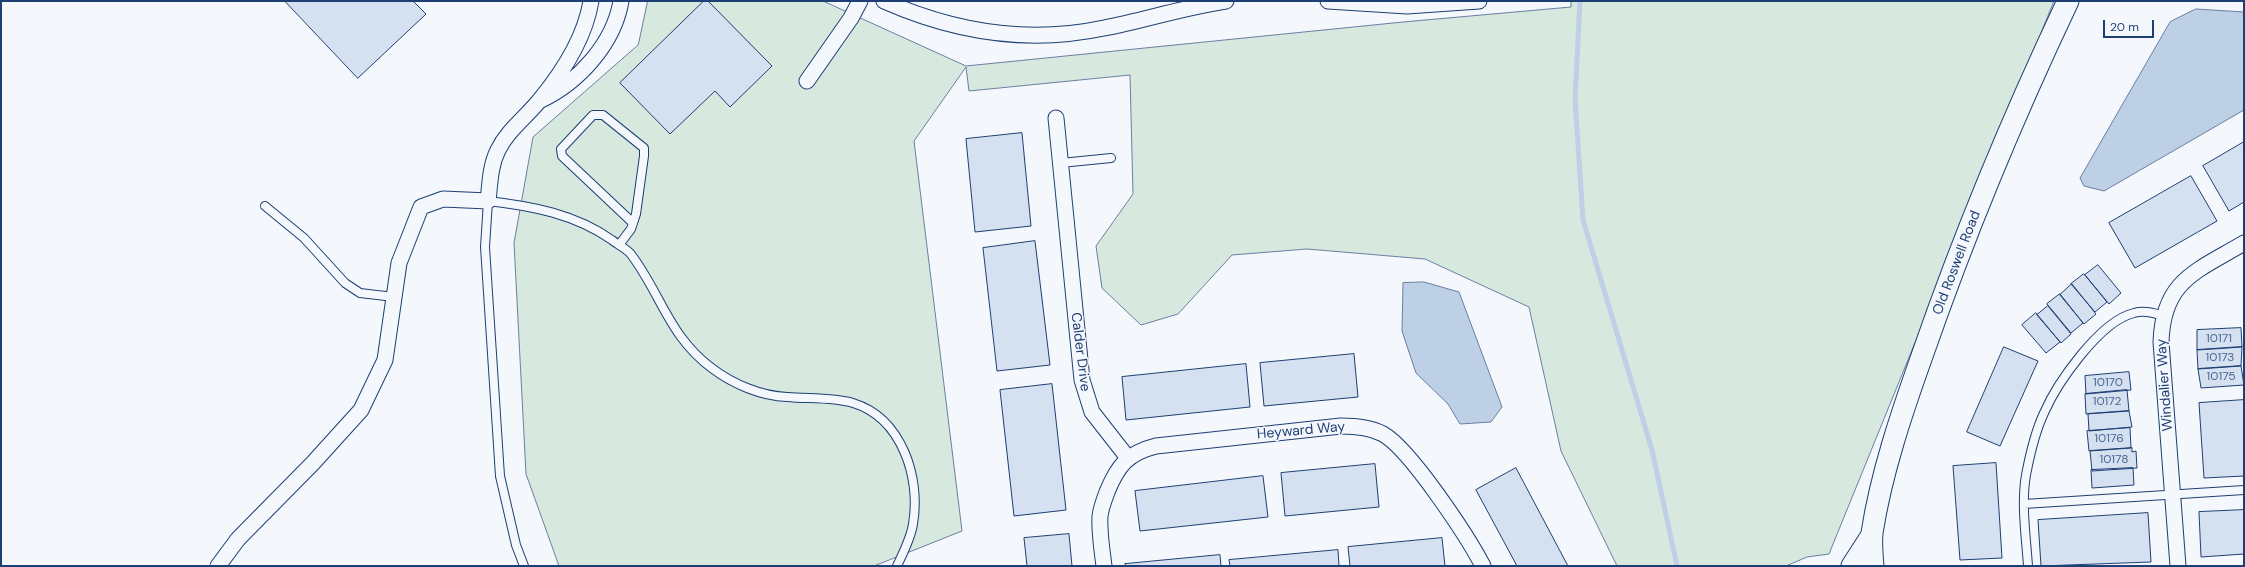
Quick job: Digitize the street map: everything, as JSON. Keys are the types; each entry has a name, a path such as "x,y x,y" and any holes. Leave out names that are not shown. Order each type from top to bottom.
{"street":[{"path":"218,566 238,539 314,463 361,410 385,360 399,263 421,207 443,199 488,201 492,167 498,152 506,137 539,102 568,61 579,41 587,21 591,1"},
{"path":"539,102 558,92 587,67 607,38 621,1"},
{"path":"806,81 833,45 860,1"},
{"path":"884,1 911,13 944,23 988,32 1032,35 1078,33 1103,29 1226,1"},
{"path":"1328,1 1378,5 1479,1"},
{"name":"Old Roswell Road","path":"1873,566 1872,534 1890,456 1910,391 1954,268 1994,166 2068,1"},
{"name":"Calder Drive","path":"1056,118 1082,380 1092,412 1128,458"},
{"name":"Windalier Way","path":"2178,566 2161,342 2164,316 2170,299 2180,284 2191,274 2244,243"},
{"name":"Heyward Way","path":"1128,458 1141,450 1156,446 1340,426 1370,429 1383,434 1406,455 1461,528 1482,566"},
{"path":"1104,566 1100,515 1118,468 1128,458"},
{"name":"Old Roswell Road","path":"1852,566 1872,534"}],"lane":[{"path":"619,245 631,229 633,222 644,148 603,115 592,115 560,149 562,156 633,222"},
{"path":"1061,163 1111,158"},
{"path":"524,566 516,544 500,476 485,247 488,201 538,208 559,214 596,229 629,252 669,321 683,340 713,369 753,390 769,395 852,403 866,408 886,425 909,459 915,492 913,526 897,566"},
{"path":"265,206 304,238 345,283 360,293 394,297"},
{"path":"2028,566 2024,504 2026,474 2034,439 2043,414 2064,377 2091,344 2119,320 2140,312 2164,316"},
{"path":"2024,504 2244,490"}],"shaded area":[{"path":"648,1 823,1 966,66 1403,22 1571,7 1571,1 2054,1 1829,554 1807,557 1786,566 1617,566 1561,451 1529,307 1425,259 1307,249 1232,255 1178,314 1141,325 1102,288 1096,246 1133,194 1130,75 969,91 966,67 914,141 962,531 874,566 559,566 526,474 514,243 533,137 638,45"}],"water":[{"path":"2196,9 2244,12 2244,110 2104,191 2084,186 2080,178 2170,22"},
{"path":"1424,282 1459,292 1502,407 1491,422 1460,424 1448,404 1416,373 1402,331 1403,283"}],"building":[{"path":"285,1 413,1 426,14 358,78"},
{"path":"704,1 708,1 772,66 730,107 715,91 670,134 620,83"},
{"path":"1022,133 1031,226 975,232 966,139"},
{"path":"2244,142 2244,202 2229,211 2203,166"},
{"path":"2191,176 2217,221 2135,268 2109,223"},
{"path":"1035,241 1050,365 997,371 983,248"},
{"path":"2098,265 2121,293 2109,304 2085,275"},
{"path":"2084,274 2107,302 2095,312 2071,284"},
{"path":"2072,284 2096,314 2084,324 2060,295"},
{"path":"2060,294 2083,323 2071,333 2047,304"},
{"path":"2048,306 2071,334 2061,343 2037,315"},
{"path":"2036,313 2060,342 2046,353 2022,325"},
{"path":"2241,328 2242,347 2197,350 2197,330"},
{"path":"2004,347 2038,361 2000,446 1967,432"},
{"path":"2242,347 2241,366 2198,369 2197,350"},
{"path":"1354,354 1358,397 1264,406 1260,363"},
{"path":"1246,364 1250,407 1126,420 1122,377"},
{"path":"2241,366 2244,385 2201,388 2198,369"},
{"path":"2129,372 2131,390 2086,394 2085,376"},
{"path":"1052,384 1066,510 1014,516 1000,390"},
{"path":"2127,390 2129,411 2086,414 2085,394"},
{"path":"2244,400 2244,476 2204,478 2199,403"},
{"path":"2129,411 2132,427 2089,431 2088,414"},
{"path":"2130,428 2131,448 2089,451 2087,431"},
{"path":"2132,448 2132,452 2136,451 2137,468 2092,471 2090,451"},
{"path":"1996,463 2002,558 1960,560 1953,466"},
{"path":"1375,464 1379,507 1285,516 1281,473"},
{"path":"1516,468 1568,566 1517,566 1476,490"},
{"path":"2133,468 2134,485 2092,488 2091,470"},
{"path":"1263,476 1268,517 1140,531 1135,491"},
{"path":"2244,510 2244,554 2201,557 2199,512"},
{"path":"2148,513 2151,562 2041,566 2038,520"},
{"path":"1069,534 1072,566 1027,566 1024,538"},
{"path":"1442,538 1445,566 1350,566 1348,547"},
{"path":"1338,550 1339,566 1230,566 1229,560"},
{"path":"1220,555 1221,566 1126,566 1125,564"}],"waterway":[{"path":"1580,1 1575,99 1583,220 1652,450 1677,566"}]}
